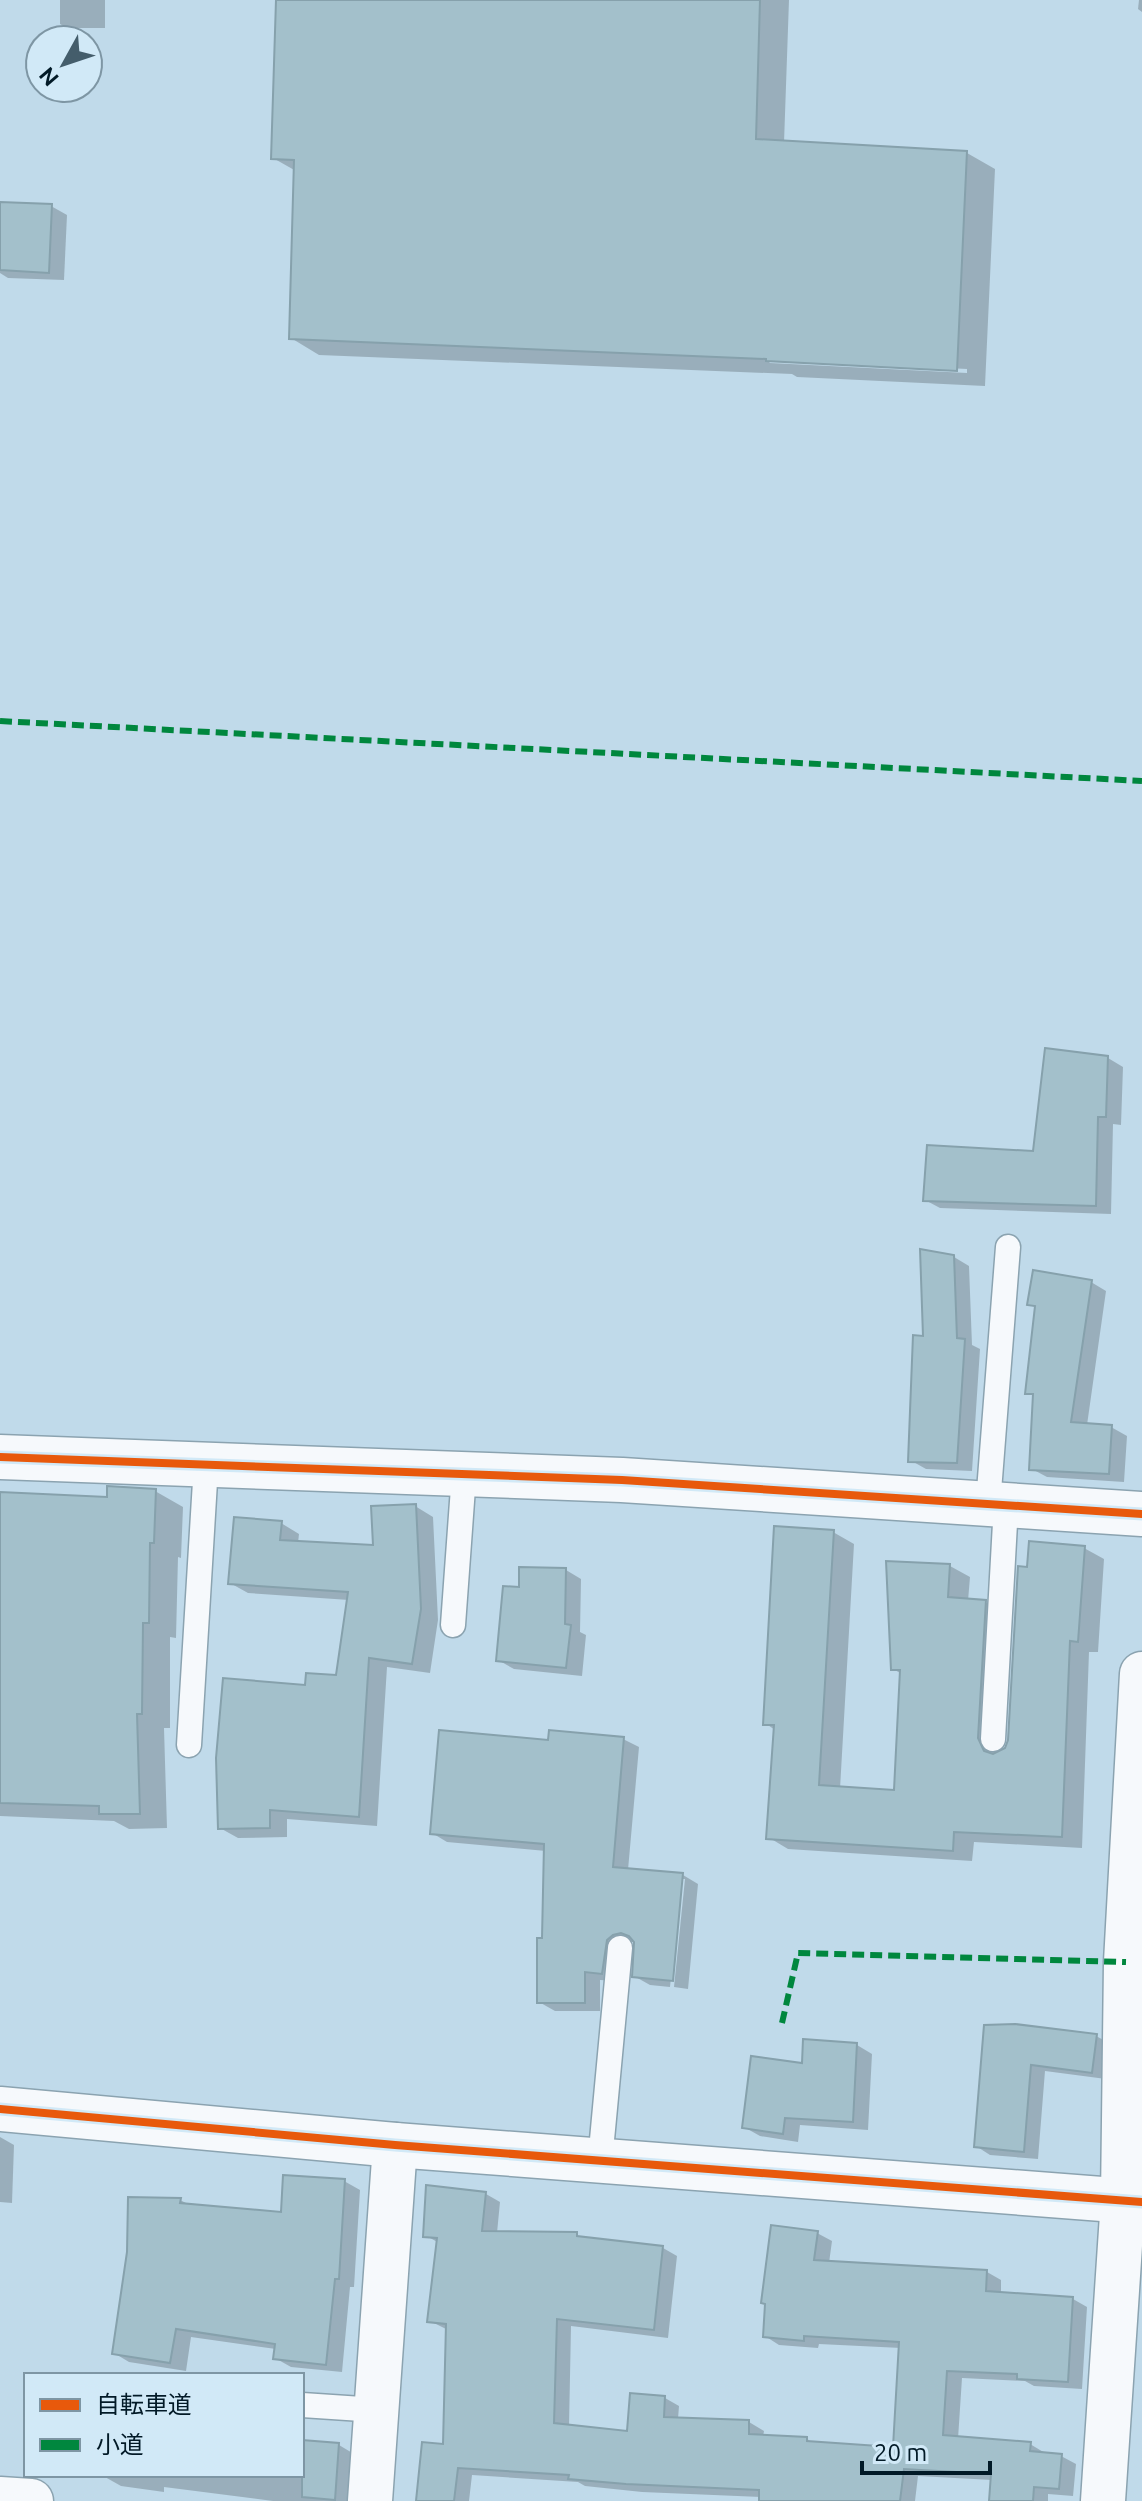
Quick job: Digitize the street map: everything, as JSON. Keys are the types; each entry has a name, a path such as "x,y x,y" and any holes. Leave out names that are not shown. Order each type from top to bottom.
{"street":[{"path":"0,1457 622,1480 1142,1514"},
{"path":"1103,2501 1132,2201 1126,1962 1142,1674"},
{"path":"0,2109 395,2145 1132,2201"},
{"path":"370,2501 395,2145"},
{"path":"0,2499 31,2501"}],"lane":[{"path":"993,1739 997,1505 1008,1247"},
{"path":"189,1745 206,1465"},
{"path":"453,1625 464,1474"},
{"path":"600,2161 620,1948"},
{"path":"304,2405 377,2410"}],"building":[{"path":"276,0 760,0 756,139 967,151 957,371 766,359 289,339 294,160 271,159"},
{"path":"0,202 52,204 49,273 0,270"},
{"path":"1045,1048 1108,1056 1106,1117 1098,1117 1096,1206 923,1201 927,1145 1033,1151"},
{"path":"920,1249 954,1255 957,1338 965,1339 957,1463 908,1462 913,1335 923,1336"},
{"path":"1033,1270 1092,1280 1071,1422 1112,1425 1109,1474 1029,1470 1033,1394 1025,1394 1035,1306 1027,1305"},
{"path":"107,1486 156,1489 154,1543 150,1543 149,1623 143,1623 142,1714 137,1714 140,1814 99,1814 99,1806 0,1803 0,1492 107,1497"},
{"path":"416,1504 421,1609 412,1664 369,1658 359,1817 270,1810 270,1828 218,1829 216,1758 223,1678 305,1685 306,1673 336,1675 348,1592 228,1584 234,1517 282,1521 280,1540 373,1545 371,1506"},
{"path":"774,1526 834,1530 819,1785 894,1790 900,1670 891,1670 886,1561 950,1564 948,1597 986,1600 978,1738 984,1751 993,1754 1005,1748 1008,1740 1018,1566 1027,1567 1029,1541 1085,1546 1078,1642 1070,1641 1062,1837 954,1832 953,1851 766,1839 774,1725 763,1725"},
{"path":"519,1567 566,1568 565,1624 571,1625 566,1668 496,1661 503,1586 519,1587"},
{"path":"439,1730 548,1740 549,1730 624,1737 613,1867 683,1873 673,1981 632,1977 634,1942 621,1933 607,1940 602,1974 585,1972 585,2003 537,2003 537,1938 542,1938 544,1844 430,1834"},
{"path":"1015,2024 1097,2034 1092,2073 1031,2065 1024,2152 974,2147 984,2025"},
{"path":"803,2039 857,2043 853,2122 785,2118 783,2134 742,2128 751,2056 802,2063"},
{"path":"283,2175 345,2179 339,2279 335,2279 326,2365 273,2359 275,2344 176,2329 170,2363 112,2354 127,2252 128,2197 181,2198 180,2203 281,2212"},
{"path":"426,2185 486,2192 482,2231 577,2232 577,2236 663,2246 654,2330 557,2319 554,2423 627,2431 630,2393 665,2396 664,2417 749,2420 749,2434 893,2447 899,2342 804,2336 804,2341 763,2337 765,2304 761,2303 771,2225 818,2231 814,2260 987,2270 986,2291 1073,2297 1068,2382 1017,2379 1017,2374 947,2371 943,2435 1031,2442 1030,2451 1062,2454 1059,2489 1034,2487 1033,2501 989,2501 991,2474 904,2469 900,2501 759,2501 759,2490 626,2484 568,2479 569,2475 458,2468 454,2501 416,2501 422,2442 443,2444 446,2324 427,2322 437,2238 423,2237"},
{"path":"304,2440 339,2443 335,2500 302,2497"}],"marked path":[{"path":"0,721 1142,781"},
{"path":"782,2023 798,1953 1126,1962"}],"cycle path":[{"path":"0,1457 622,1480 1142,1514"},
{"path":"0,2109 395,2145 1142,2202"}]}
